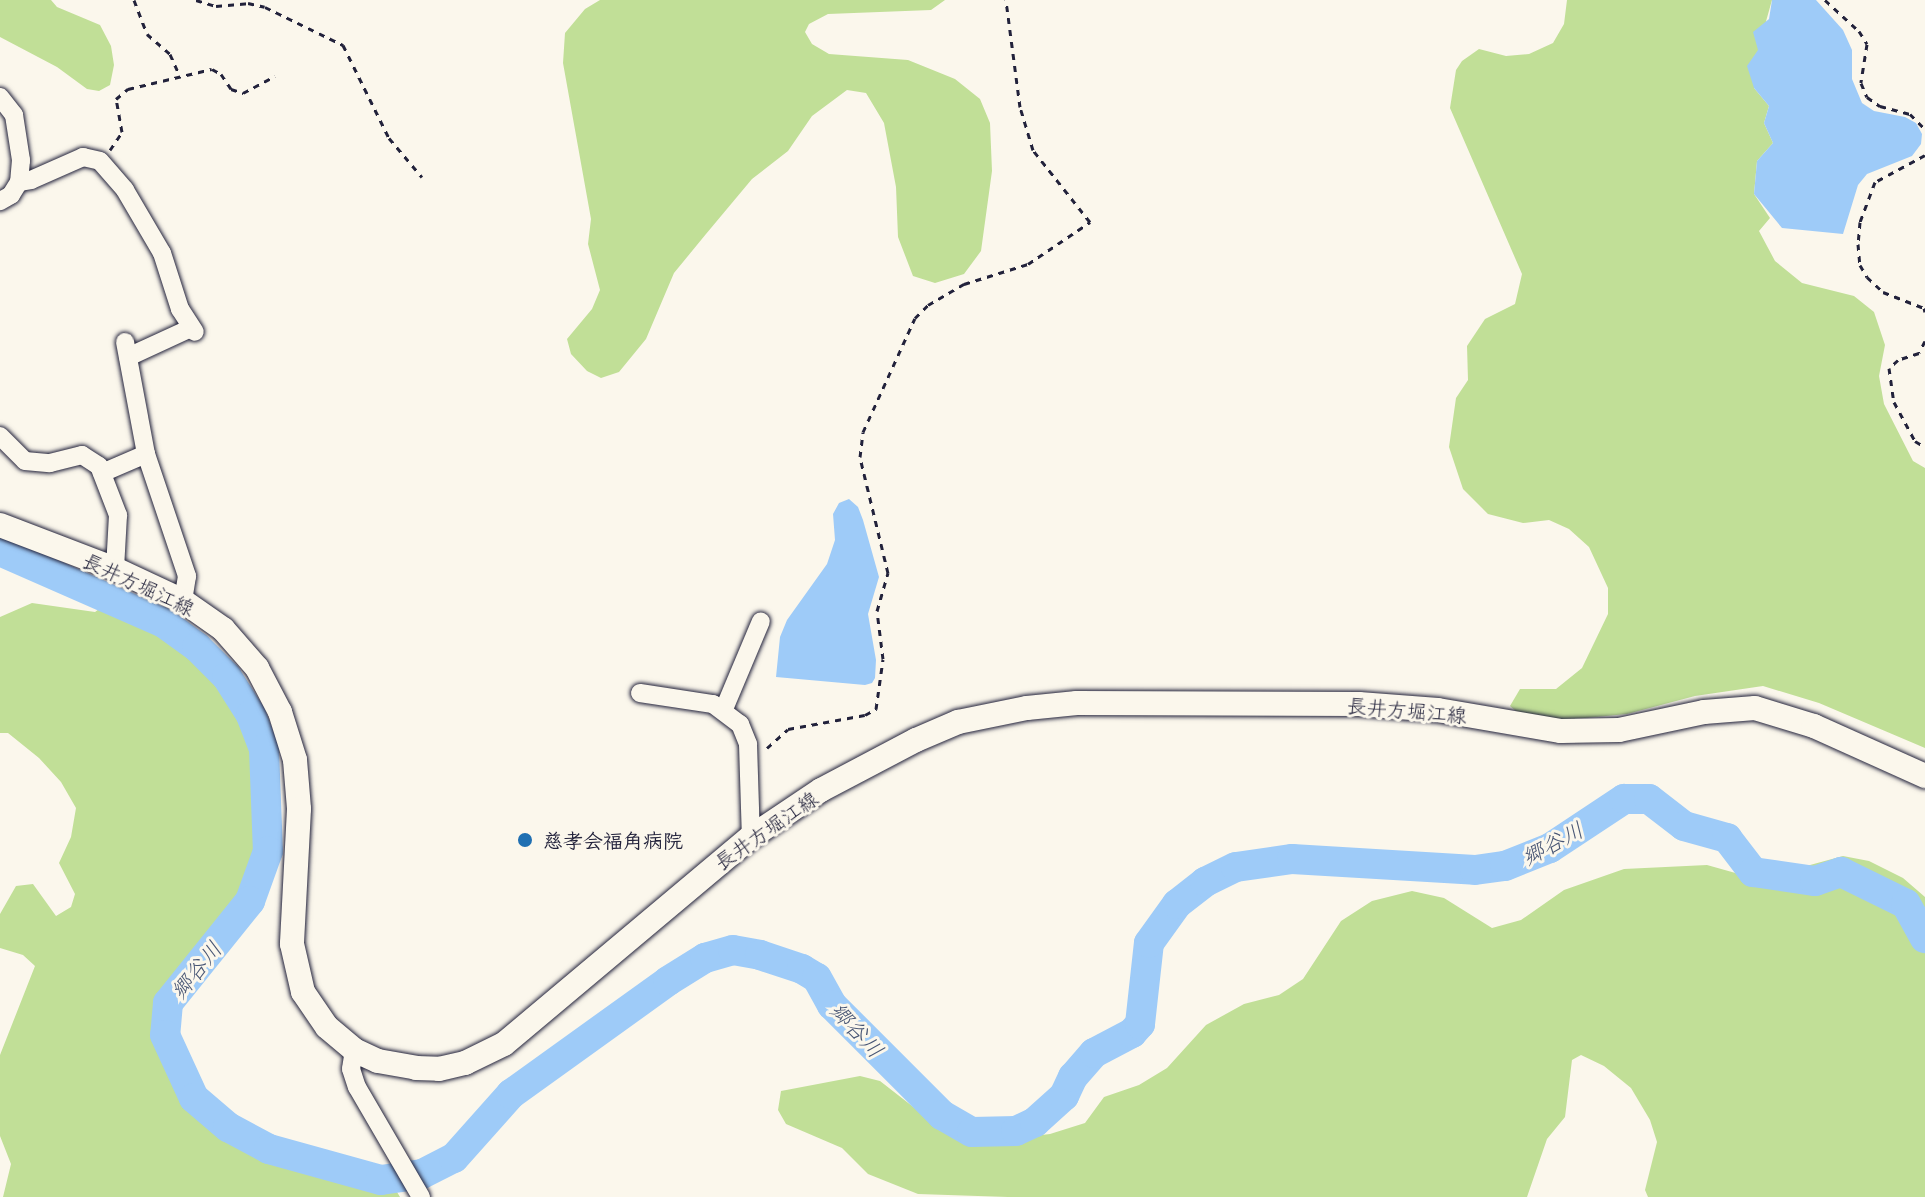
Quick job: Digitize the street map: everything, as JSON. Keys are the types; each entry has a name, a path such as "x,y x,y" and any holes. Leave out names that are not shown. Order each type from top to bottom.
{"main road":[{"name":"長井方堀江線","path":"0,525 115,569 183,601 223,629 257,668 280,712 295,760 299,809 291,913 295,968 314,1011 354,1050 388,1063 439,1069 465,1063 504,1044 751,837 821,790 916,740 986,716 1077,703 1359,704 1438,710 1561,731 1619,730 1704,712 1755,708 1814,726 1925,776"}],"street":[{"path":"0,97 14,115 18,135 19,182 11,195 0,201"},
{"path":"19,182 31,180 83,157 100,161 125,190 162,253 180,309 193,330 127,350 146,454 152,461 187,576 183,601"},
{"path":"0,436 25,461 50,463 82,455 89,457 102,473 118,515 115,569"},
{"path":"102,473 146,454"},
{"path":"724,709 761,621"},
{"path":"640,693 724,709 740,724 748,744 751,837"},
{"path":"354,1050 351,1069 357,1087 420,1195"}],"path":[{"path":"134,0 147,34 170,54 180,77"},
{"path":"196,0 216,6 248,3 265,7 343,45 389,138 422,177"},
{"path":"762,757 775,737 788,729 865,715 876,709 883,659 877,611 888,573 863,475 863,432 915,318 946,293 1028,264 1036,256 1059,246 1090,222 1033,150 1020,107 1006,0"},
{"path":"1825,0 1859,31 1867,44 1861,83 1867,97 1880,106 1910,114 1925,129"},
{"path":"100,161 121,139 122,121 116,99 119,94 212,69 221,74 231,89 243,93 275,76"},
{"path":"1924,154 1875,182 1860,222 1858,244 1860,265 1867,277 1883,292 1924,308 1925,312"},
{"path":"1925,341 1919,353 1898,360 1889,368 1894,402 1915,441 1925,447"}],"green space":[{"path":"0,0 51,0 57,7 100,25 111,46 114,65 110,85 99,91 87,89 57,67 0,37"},
{"path":"600,0 945,0 931,10 828,14 809,24 805,32 812,44 829,54 908,60 955,79 980,99 990,123 992,171 981,251 964,274 935,283 913,276 898,237 896,187 884,123 866,93 847,90 812,116 788,151 752,179 674,273 646,339 619,372 601,378 587,371 571,354 567,339 592,309 600,290 588,244 591,219 563,63 565,33 585,9"},
{"path":"1567,0 1772,0 1758,50 1754,88 1769,106 1764,123 1773,143 1757,161 1754,194 1770,218 1759,231 1775,261 1802,283 1854,296 1874,312 1885,345 1879,376 1884,404 1913,461 1925,468 1925,748 1819,703 1763,686 1695,696 1627,714 1564,720 1523,717 1510,706 1520,689 1556,689 1582,668 1608,614 1608,588 1589,547 1569,529 1549,520 1523,523 1488,514 1463,489 1449,447 1456,398 1468,380 1467,346 1485,319 1515,304 1522,274 1450,108 1456,70 1462,61 1479,49 1506,56 1529,54 1553,43 1564,24"},
{"path":"116,597 136,604 191,637 227,671 257,720 274,774 276,846 263,900 174,999 168,1033 196,1093 267,1142 341,1168 388,1177 400,1197 3,1197 11,1164 0,1136 0,1055 35,966 23,955 0,948 0,914 16,886 33,884 56,916 71,907 75,894 59,863 71,837 76,808 61,782 39,758 8,733 0,733 0,617 32,603 95,612"},
{"path":"1843,856 1869,861 1903,878 1925,897 1925,1197 1648,1197 1645,1190 1657,1142 1650,1120 1631,1088 1604,1066 1581,1055 1572,1060 1565,1117 1547,1139 1527,1197 1008,1197 918,1194 868,1174 842,1148 786,1124 778,1110 781,1091 860,1076 880,1081 948,1134 972,1143 1050,1134 1085,1123 1104,1097 1139,1085 1167,1068 1206,1025 1244,1004 1279,995 1303,979 1341,921 1372,901 1412,891 1444,898 1492,928 1521,920 1564,890 1624,869 1707,865 1739,874 1810,865"}],"water":[{"path":"1772,0 1816,0 1843,30 1852,50 1852,79 1862,103 1874,111 1905,117 1916,123 1922,134 1921,144 1912,156 1867,174 1858,185 1843,234 1782,228 1754,194 1757,161 1773,143 1764,123 1769,106 1754,88 1747,66 1758,50 1753,32 1769,19"},
{"path":"849,499 858,507 863,520 879,577 868,614 876,660 875,678 865,685 776,677 780,637 787,620 827,564 835,540 833,514 839,503"}],"waterway":[{"name":"郷谷川","path":"0,551 164,623 197,647 227,677 251,715 264,749 268,851 250,901 168,1003 165,1035 194,1098 228,1127 269,1149 381,1180 422,1174 454,1158 511,1094 668,981 705,958 733,950 760,955 802,969 817,978 832,1005 942,1115 972,1132 1016,1131 1035,1122 1064,1096 1073,1077 1094,1053 1132,1033 1140,1024 1149,943 1177,904 1205,882 1236,867 1292,859 1475,870 1505,866 1550,848 1624,799 1649,799 1684,826 1727,838 1753,872 1815,881 1841,872 1906,904 1925,938"}],"place":[{"name":"慈孝会福角病院","path":"525,840"}]}
